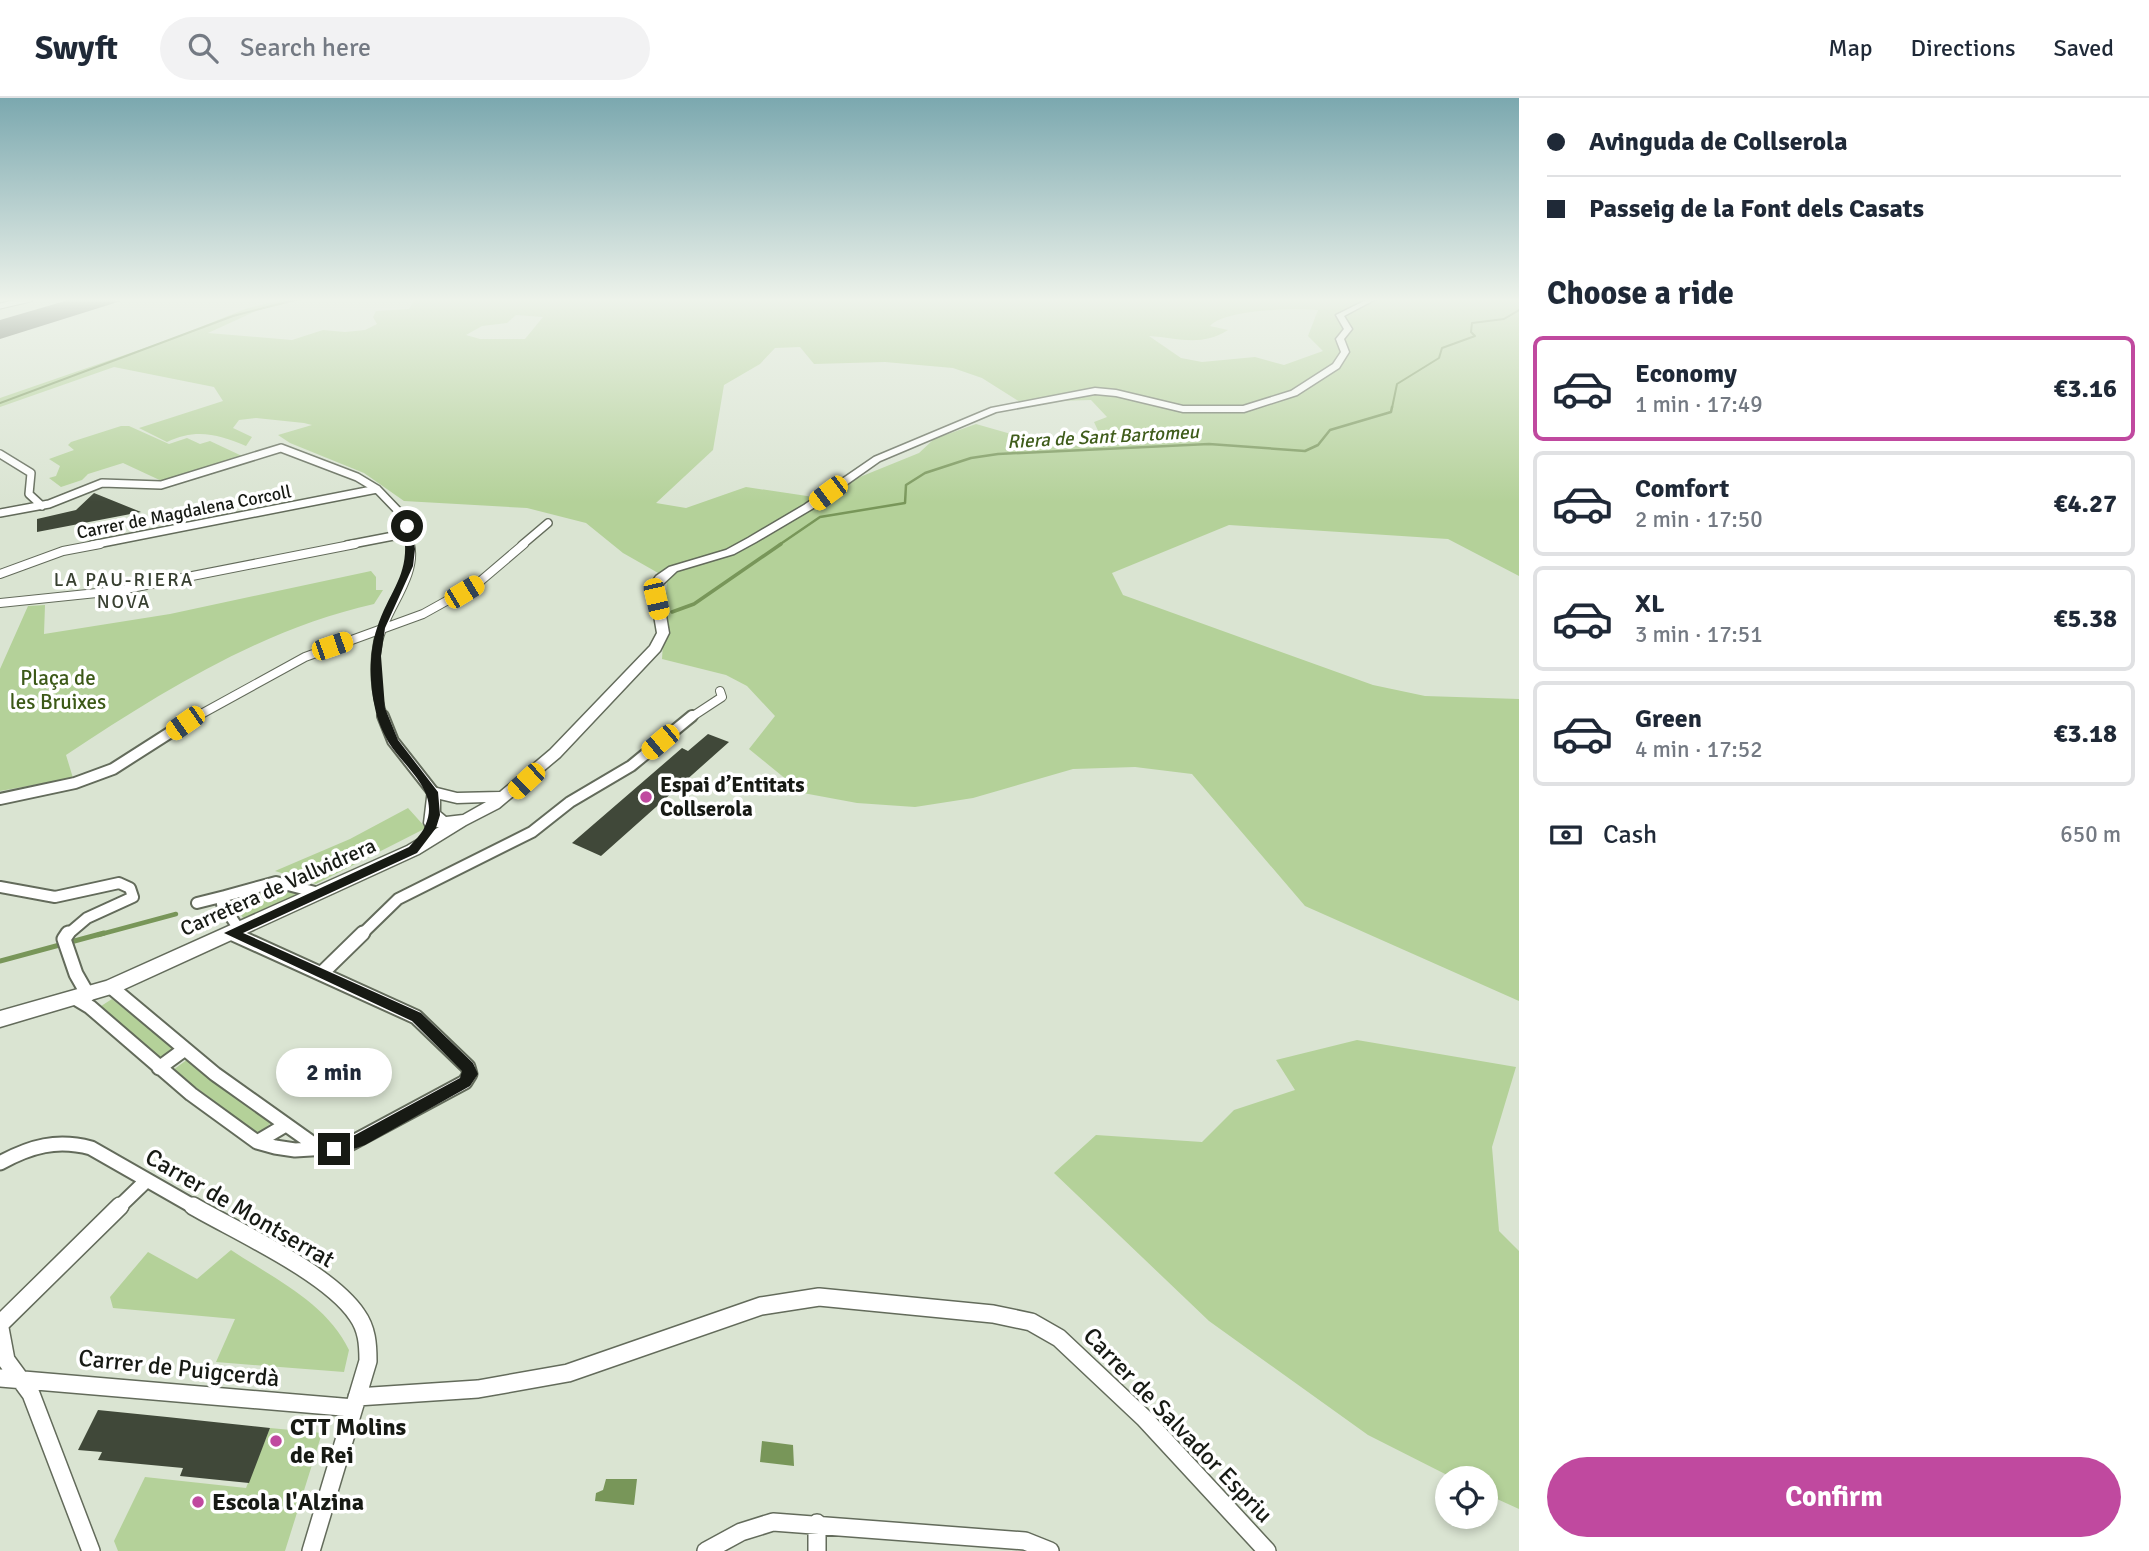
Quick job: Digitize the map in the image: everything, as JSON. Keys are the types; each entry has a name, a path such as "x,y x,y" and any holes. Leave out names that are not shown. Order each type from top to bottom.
{"main road":[{"path":"413,850 426,836 434,813 440,804 460,798 473,806 472,813 463,821 443,823 434,813 433,792 460,798 492,799 513,793 655,648 663,633 655,592 657,582 663,575 741,547 808,508 877,459 994,410 1051,402 1088,392 1116,393 1168,406 1203,411 1244,409 1294,393 1332,367"},
{"name":"Carretera de Vallvidrera","path":"0,1019 111,987 413,850 513,793"}],"street":[{"path":"0,513 42,506 94,485 114,482 161,485 281,448 357,477 377,489 402,515 409,533 409,566 381,628 375,668 380,708 393,741 433,792"},
{"path":"0,454 29,471 32,477 29,494 42,506"},
{"name":"Carrer de Magdalena Corcoll","path":"0,575 63,551 377,489"},
{"path":"0,799 36,793 113,769 265,677 305,657 423,614 477,584 548,523"},
{"path":"0,603 116,592 409,533"},
{"path":"322,972 398,899 451,869 487,856 532,832 570,802 631,766 698,711 722,697 720,691"},
{"path":"197,903 276,882 319,893"},
{"path":"0,887 55,897 119,883 131,888 133,897 124,904 86,916 71,927 64,939 81,997 159,1068 257,1142 295,1150 324,1150 359,1141 465,1082 470,1074 468,1067 416,1017 235,931 222,904 225,896"},
{"path":"111,987 284,1126 324,1150"},
{"path":"159,1068 185,1049"},
{"path":"257,1142 284,1126"},
{"name":"Carrer de Montserrat","path":"0,1163 35,1145 66,1141 91,1148 321,1280 351,1305 364,1324 370,1343 356,1403 311,1551"},
{"path":"91,1551 31,1394 8,1378 0,1326 147,1180"},
{"name":"Carrer de Salvador Espriu","path":"356,1403 466,1390 568,1373 761,1307 819,1297 993,1314 1031,1322 1059,1338 1144,1418 1267,1551"},
{"name":"Carrer de Puigcerdà","path":"8,1378 356,1403"},
{"path":"706,1551 741,1532 773,1522 817,1523 1025,1541 1050,1551"},
{"path":"817,1523 817,1551"}],"green space":[{"path":"90,367 755,367 724,385 713,450 656,503 686,508 746,487 827,499 850,481 919,453 934,439 976,424 1029,439 1102,439 1094,422 1107,417 1091,400 1020,402 982,378 953,368 939,367 1519,367 1519,576 1448,539 1229,525 1112,573 1123,595 1373,685 1425,696 1519,699 1519,1001 1305,906 1192,774 1135,767 1073,769 973,798 915,807 857,803 803,793 749,749 775,716 747,686 726,675 662,659 667,578 623,553 586,523 527,508 404,501 364,473 290,443 278,435 312,425 304,423 256,418 239,420 233,428 252,437 246,446 207,434 187,435 167,442 139,428 223,401 214,387 114,367 0,407 0,398"},
{"path":"121,426 129,426 169,444 187,438 200,444 210,441 242,456 166,483 123,463 88,474 82,480 61,487 49,478 56,476 60,466 49,459 74,450 68,445 71,442"},
{"name":"Plaça de les Bruixes","path":"371,571 376,577 376,590 383,590 374,604 292,629 252,646 176,686 66,755 73,778 0,791 0,669 28,606 45,605 44,634 170,614"},
{"path":"408,808 426,828 316,884 275,871 350,839"},
{"path":"275,883 291,886 300,896 244,920 232,898"},
{"path":"112,999 174,1049 160,1059 98,1008"},
{"path":"1357,1040 1516,1067 1492,1147 1499,1231 1519,1251 1519,1509 1498,1499 1498,1466 1435,1466 1435,1469 1368,1435 1209,1321 1054,1173 1096,1135 1202,1142 1234,1110 1295,1090 1276,1060"},
{"path":"188,1059 272,1122 258,1134 173,1070"},
{"path":"231,1250 297,1293 327,1318 349,1350 344,1372 216,1362 235,1319 113,1308 110,1297 148,1252 197,1279"},
{"path":"270,1428 322,1433 285,1551 118,1551 114,1541 145,1477 246,1488"}],"shaded area":[{"path":"762,1441 793,1445 794,1466 760,1462"},
{"path":"606,1479 637,1479 634,1505 595,1501 596,1493 603,1490"}],"building":[{"path":"94,493 141,512 37,532 37,519 76,510"},
{"name":"Espai d’Entitats Collserola","path":"708,734 729,742 601,856 572,843 682,748 688,751"},
{"name":"Escola l'Alzina","path":"98,1410 270,1428 249,1483 180,1476 183,1468 98,1460 102,1452 78,1450"}],"waterway":[{"path":"0,403 97,367"},
{"name":"Riera de Sant Bartomeu","path":"1392,408 1397,384 1425,367"},
{"name":"Riera de Sant Bartomeu","path":"779,545 820,517 905,503 906,485 925,473 971,458 998,454 1209,444 1305,451 1318,445 1330,430 1391,412 1392,407"},
{"name":"Riera de Sant Bartomeu","path":"672,612 694,604 781,544"},
{"name":"Riera de Sant Bartomeu","path":"98,935 176,914"},
{"name":"Riera de Sant Bartomeu","path":"0,961 104,933"}],"place":[{"name":"Espai d’Entitats Collserola","path":"646,797"},
{"name":"CTT Molins de Rei","path":"276,1441"},
{"name":"Escola l'Alzina","path":"198,1502"}],"district":[{"name":"LA PAU-RIERA NOVA","path":"124,590"}],"route":[{"path":"334,1149 359,1141 465,1082 470,1074 468,1067 416,1017 322,972 242,940 231,933 413,850 430,828 434,815 433,792 416,774 393,741 377,695 375,668 378,640 385,617 409,566 411,540 407,526"}]}
